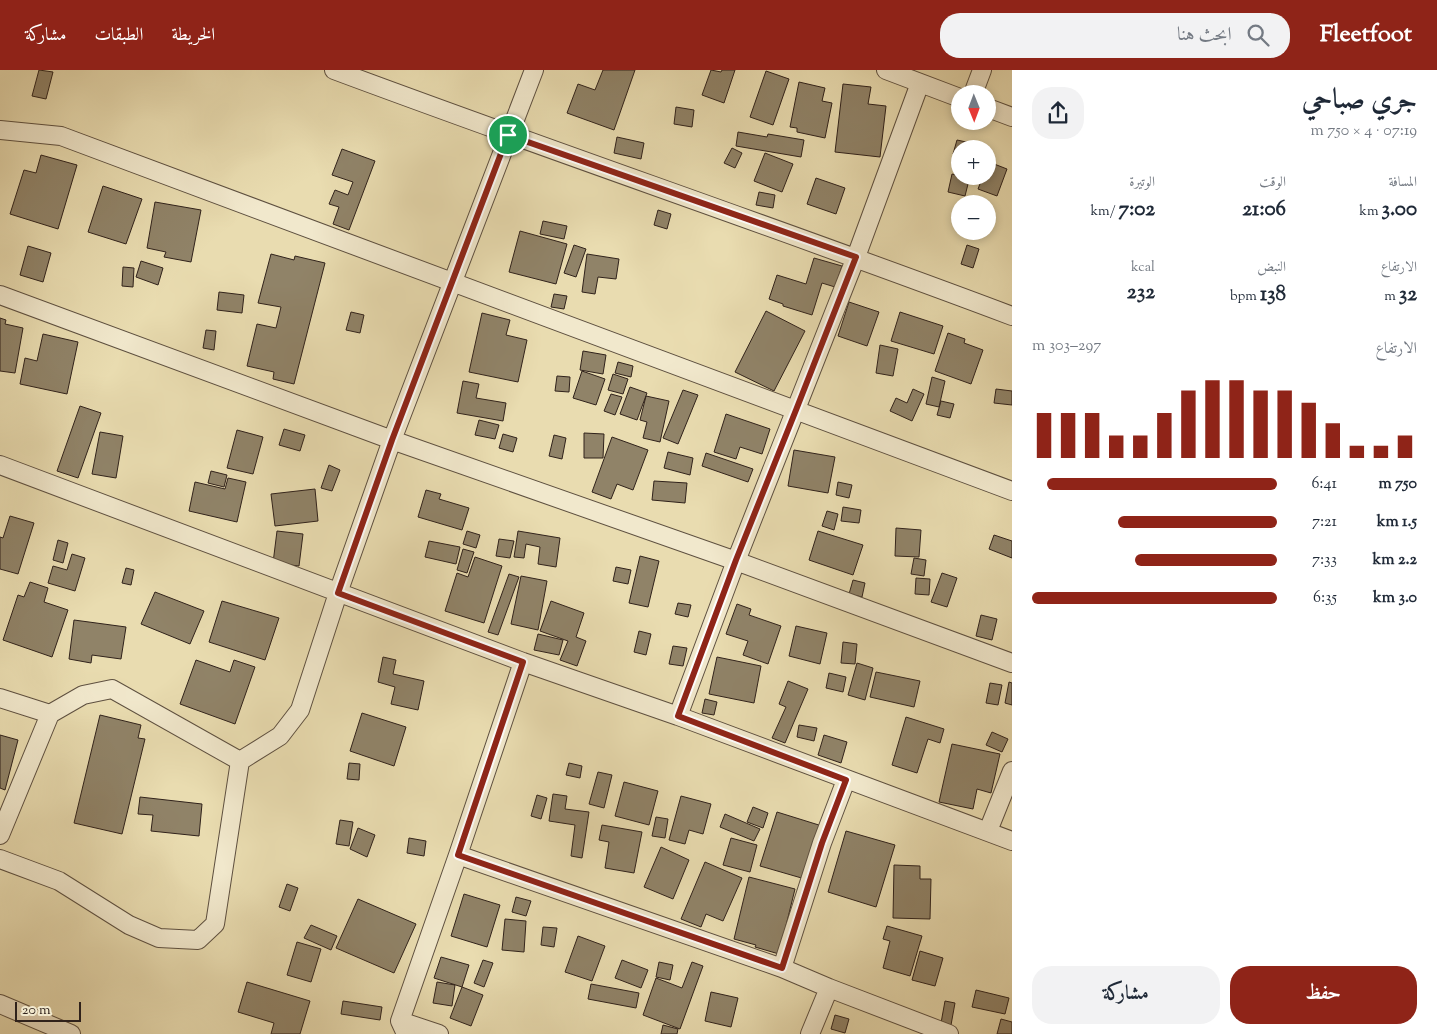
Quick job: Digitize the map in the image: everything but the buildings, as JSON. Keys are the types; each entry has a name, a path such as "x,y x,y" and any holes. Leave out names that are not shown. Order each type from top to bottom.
{"street":[{"path":"334,70 508,135 856,257 1012,316"},
{"path":"0,859 59,881 129,925 159,938 198,940 215,924 240,761 280,736 300,710 338,593 392,440 534,70"},
{"path":"886,70 951,95"},
{"path":"976,85 982,70"},
{"path":"678,716 736,560 856,257 920,83"},
{"path":"996,111 1012,117"},
{"path":"0,130 61,136 1012,491"},
{"path":"0,295 392,440 736,560 1012,663"},
{"path":"0,465 523,662 678,716 1012,841"},
{"path":"439,1034 403,1027 523,662"},
{"path":"0,835 50,714 83,694 112,689 240,761"},
{"path":"0,698 50,714"},
{"path":"988,831 1012,771"},
{"path":"782,968 822,843 846,780"},
{"path":"458,855 782,968 949,1034"},
{"path":"810,1034 829,988"},
{"path":"0,1004 71,1034"}],"route":[{"path":"508,135 856,257 736,560 678,716 846,780 822,843 782,968 458,855 523,662 338,593 392,440 508,135"}]}
